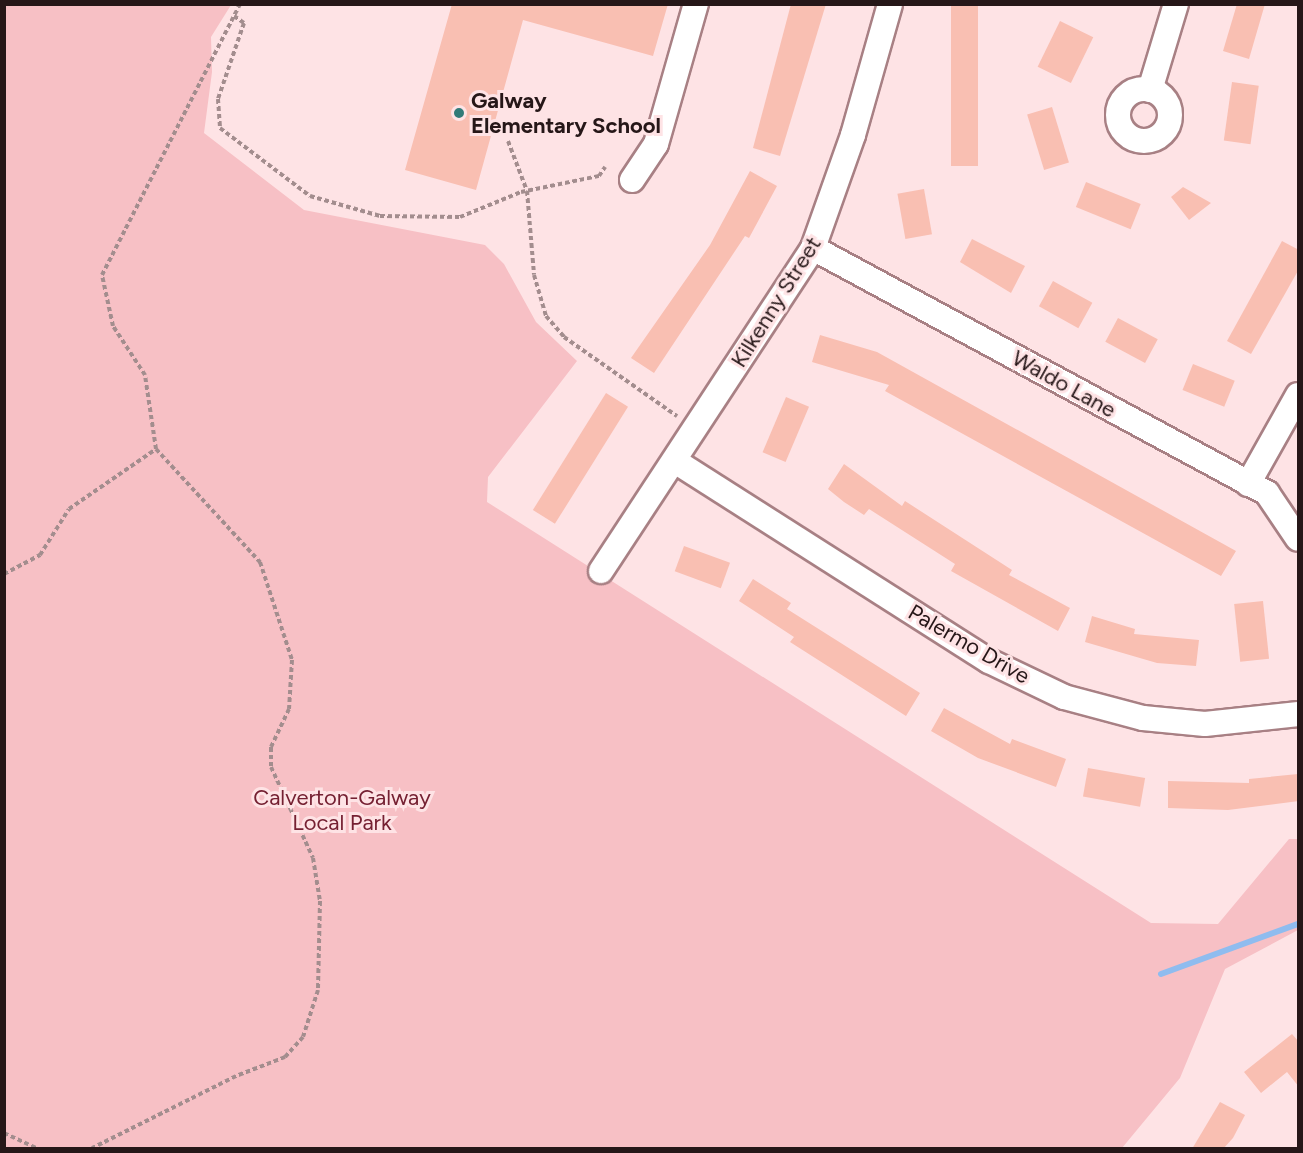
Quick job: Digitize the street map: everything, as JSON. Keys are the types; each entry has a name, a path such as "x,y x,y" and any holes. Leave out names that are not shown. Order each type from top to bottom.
{"street":[{"path":"632,180 656,144 696,4"},
{"name":"Kilkenny Street","path":"601,571 813,248 854,135 890,4"},
{"path":"1150,90 1176,4"},
{"name":"Waldo Lane","path":"813,248 1267,493 1299,539"},
{"path":"1248,484 1299,395"},
{"name":"Palermo Drive","path":"675,461 989,660 1064,697 1143,718 1205,724 1299,714"}],"path":[{"path":"92,1149 103,1146 236,1076 285,1057 303,1037 318,990 320,901 313,858 272,767 271,747 289,709 292,660 260,562 156,449 145,375 113,326 102,275 240,4"},
{"path":"234,16 244,23 218,99 220,128 309,196 380,216 426,219 488,210 527,191 599,176 605,167"},
{"path":"508,141 527,191 534,275 546,316 564,337 685,422"},
{"path":"4,574 40,555 69,509 156,449"},
{"path":"4,1133 36,1149"}],"green space":[{"name":"Calverton-Galway Local Park","path":"4,5 231,5 211,37 212,72 204,133 304,210 485,245 504,264 536,322 577,361 488,477 487,502 1151,923 1218,924 1289,839 1298,839 1298,930 1225,969 1180,1078 1122,1148 5,1148"}],"building":[{"name":"Galway Elementary School","path":"452,4 668,4 653,56 523,20 476,190 405,170"},
{"path":"791,4 826,4 780,156 753,148"},
{"path":"951,4 978,4 978,166 951,166"},
{"path":"1237,4 1265,4 1249,59 1223,51"},
{"path":"1060,21 1093,37 1071,83 1038,67"},
{"path":"1232,82 1259,86 1251,144 1224,140"},
{"path":"1052,107 1069,162 1044,170 1027,115"},
{"path":"750,171 777,186 749,238 745,236 654,373 631,358 710,245"},
{"path":"1086,182 1141,204 1131,229 1076,207"},
{"path":"1183,187 1211,203 1189,220 1171,197"},
{"path":"924,189 932,234 905,239 897,194"},
{"path":"972,239 1025,266 1011,293 960,262"},
{"path":"1282,241 1299,250 1299,269 1251,354 1227,341"},
{"path":"1053,281 1092,303 1078,328 1039,306"},
{"path":"1118,318 1158,339 1145,363 1105,342"},
{"path":"820,335 877,352 1236,551 1221,576 885,391 889,385 812,362"},
{"path":"1193,364 1235,381 1224,407 1183,390"},
{"path":"606,393 628,407 555,524 533,510"},
{"path":"786,397 809,407 786,462 763,452"},
{"path":"844,464 902,506 905,501 1012,570 1009,575 1070,608 1058,631 951,571 955,564 869,509 864,515 844,502 828,489"},
{"path":"684,546 730,563 721,588 675,571"},
{"path":"753,579 791,603 787,609 920,693 906,716 790,642 794,637 739,601"},
{"path":"1263,601 1269,659 1240,662 1234,604"},
{"path":"1092,616 1135,629 1134,634 1199,640 1196,666 1157,663 1085,642"},
{"path":"944,708 1010,744 1012,739 1066,759 1056,787 978,758 931,731"},
{"path":"1088,768 1145,778 1140,807 1083,797"},
{"path":"1298,774 1299,801 1228,810 1168,808 1168,781 1249,783 1249,779"},
{"path":"1292,1034 1299,1042 1299,1087 1287,1072 1261,1093 1244,1072"},
{"path":"1220,1102 1245,1115 1233,1138 1223,1149 1192,1149"}],"waterway":[{"path":"1161,974 1298,924"}],"place":[{"name":"Galway Elementary School","path":"459,113"}]}
